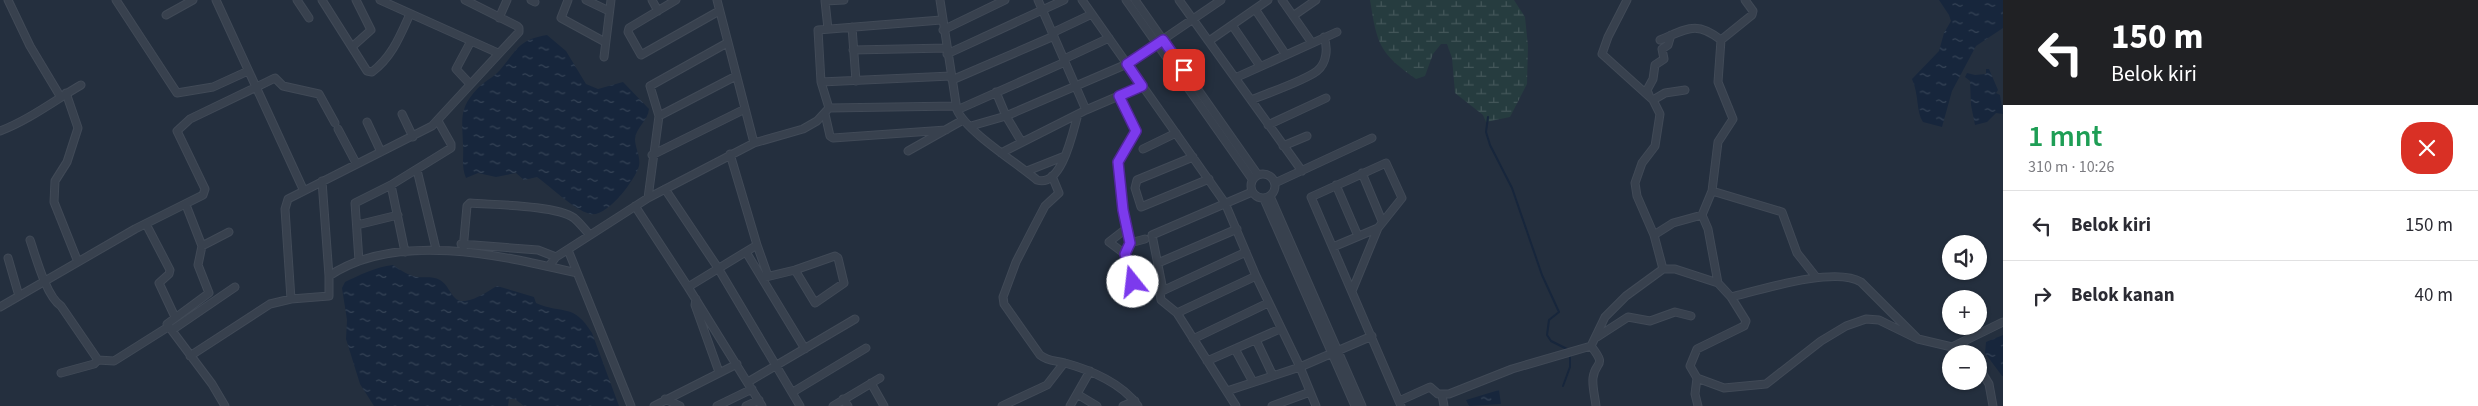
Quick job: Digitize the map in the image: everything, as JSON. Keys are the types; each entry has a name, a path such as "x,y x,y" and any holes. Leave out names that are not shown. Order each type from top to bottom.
{"street":[{"path":"8,0 30,46 63,95 78,128 67,162 55,181 54,202 78,262"},
{"path":"116,0 176,93 213,87 248,71"},
{"path":"166,14 193,0"},
{"path":"216,0 304,189"},
{"path":"297,0 309,18"},
{"path":"322,0 367,71 372,72 384,64 391,54 410,14"},
{"path":"352,47 371,30 356,0"},
{"path":"380,0 498,53"},
{"path":"499,18 507,0"},
{"path":"568,0 561,18 605,42"},
{"path":"586,0 609,11"},
{"path":"604,57 611,0"},
{"path":"652,0 658,11"},
{"path":"676,0 629,28 628,32 641,55 719,11"},
{"path":"717,0 754,142"},
{"path":"828,29 826,1 844,0"},
{"path":"940,0 956,108 963,120 1001,153 1041,181 1052,176 1057,172 1065,156 1078,114"},
{"path":"943,30 1006,0"},
{"path":"1038,0 1086,110"},
{"path":"853,50 947,51 1064,0"},
{"path":"1082,0 1226,203 1256,276 1300,367 1316,406"},
{"path":"1126,0 1160,42 1255,177"},
{"path":"1135,0 1160,42"},
{"path":"1179,0 1302,171"},
{"path":"971,126 1006,116 1127,64 1221,0"},
{"path":"1209,41 1268,0"},
{"path":"1282,0 1312,43"},
{"path":"1293,16 1316,0"},
{"path":"1627,0 1608,37 1602,54 1653,100"},
{"path":"1718,283 1708,230 1702,215 1712,191 1718,142 1733,120 1718,82 1721,40 1752,15 1752,9 1745,0"},
{"path":"291,299 285,203 292,194 413,137 438,121 520,30 517,26 469,1"},
{"path":"1255,9 1286,55"},
{"path":"822,82 951,78 1053,35 1092,14"},
{"path":"942,20 817,30 830,136 833,138 946,130"},
{"path":"1232,26 1260,66"},
{"path":"852,27 856,81"},
{"path":"1660,40 1690,27 1707,29 1721,40"},
{"path":"1235,78 1337,32"},
{"path":"1663,269 1654,235 1639,202 1635,183 1642,163 1656,146 1660,114 1648,87 1653,78 1656,63 1664,59 1662,50 1668,46 1670,35"},
{"path":"548,266 556,257 648,198 754,142 803,129 827,111 956,108 996,92 1109,38"},
{"path":"1251,100 1317,70 1327,49 1324,38"},
{"path":"470,41 456,69 470,84"},
{"path":"648,198 652,155 659,116 650,86 727,43"},
{"path":"659,116 736,76"},
{"path":"0,307 35,289 45,281 146,224 203,196 206,189 177,131 180,127 256,86 275,78 283,86 316,92 337,126 356,163"},
{"path":"0,131 18,124 81,84"},
{"path":"1001,153 1021,141 1086,110 1142,86"},
{"path":"1653,100 1665,93 1685,90"},
{"path":"996,92 1006,116 1021,141"},
{"path":"1119,96 1136,131 1118,162 1130,243 1125,254"},
{"path":"1268,124 1326,98"},
{"path":"652,155 745,109"},
{"path":"402,114 413,137"},
{"path":"908,151 963,120"},
{"path":"359,261 355,203 392,186 452,146 438,121"},
{"path":"367,122 381,152"},
{"path":"1144,149 1176,133"},
{"path":"1283,146 1307,136"},
{"path":"1275,183 1372,138"},
{"path":"730,154 765,277"},
{"path":"1027,171 1065,156"},
{"path":"1193,157 1137,180 1135,188 1141,206 1208,179"},
{"path":"1352,290 1378,228 1402,197 1386,163 1311,197 1400,403 1430,387 1442,395 1449,394 1523,365 1591,346 1605,317 1626,296 1663,269 1675,269 1718,283 1731,297 1746,319 1746,324 1696,349 1690,366 1697,378 1695,394 1698,406"},
{"path":"418,170 440,249"},
{"path":"1362,173 1382,221"},
{"path":"1268,175 1275,183 1274,190 1267,197 1257,197 1252,192 1250,186 1255,177 1268,175"},
{"path":"1052,176 1059,193 1045,206 1016,262 1003,297 1004,304 1040,355 1048,361 1064,362 1090,371 1130,394 1136,404 1123,406"},
{"path":"190,356 265,306 291,299 329,296 322,181"},
{"path":"1336,185 1358,236"},
{"path":"392,186 405,252"},
{"path":"665,189 718,268 778,365 800,406"},
{"path":"1712,191 1782,212 1797,253 1816,277"},
{"path":"1163,290 1152,235 1252,192"},
{"path":"1267,197 1336,353 1362,406"},
{"path":"464,247 467,206 470,203 548,210 561,213 574,218 590,235"},
{"path":"186,205 202,246 198,265 209,293 207,297 168,322 170,329 212,384 225,406"},
{"path":"635,206 696,299 760,403 746,406"},
{"path":"357,226 398,215"},
{"path":"1654,235 1672,223 1702,215"},
{"path":"146,224 170,270 169,274 159,283 174,317"},
{"path":"1127,228 1109,242 1125,254 1137,295"},
{"path":"1333,247 1378,228"},
{"path":"1158,263 1237,229"},
{"path":"202,246 229,232"},
{"path":"1130,243 1145,239"},
{"path":"30,240 45,281 57,303 62,306 98,360"},
{"path":"688,287 757,245"},
{"path":"329,276 359,261 405,252 440,249 464,247 538,250 556,257"},
{"path":"464,247 578,273"},
{"path":"568,250 631,406"},
{"path":"746,252 765,277 804,349"},
{"path":"1236,406 1177,313 1160,298 1159,294 1163,290 1246,252"},
{"path":"765,277 795,270 837,256 844,282 815,303 795,270"},
{"path":"8,258 19,296"},
{"path":"1177,313 1256,276"},
{"path":"1731,297 1816,277 1848,277 1856,279 1918,340"},
{"path":"61,373 94,364 98,360 114,361 170,329 235,287"},
{"path":"696,299 695,305 719,372"},
{"path":"1193,339 1268,302"},
{"path":"1597,337 1628,317 1650,321 1675,312 1691,316"},
{"path":"748,382 855,318"},
{"path":"1697,378 1724,388 1766,384 1822,341 1846,326 1866,318 1879,320 1918,340 1952,347 1962,344 2003,322"},
{"path":"1207,361 1280,329"},
{"path":"1227,391 1300,367 1372,336"},
{"path":"1256,340 1273,376"},
{"path":"1591,346 1599,358 1600,364 1592,378 1596,406"},
{"path":"792,392 866,348"},
{"path":"1235,349 1253,382"},
{"path":"1336,353 1355,406"},
{"path":"1002,406 1047,385 1064,362"},
{"path":"654,406 737,364"},
{"path":"1070,406 1090,371"},
{"path":"832,406 880,378"},
{"path":"1987,381 1993,406"},
{"path":"871,383 884,406"},
{"path":"717,406 752,389"},
{"path":"1272,406 1310,392"},
{"path":"1077,394 1097,406"},
{"path":"1442,395 1444,406"},
{"path":"1022,398 1026,406"},
{"path":"666,399 680,406"},
{"path":"843,399 848,406"}],"green space":[{"path":"1370,0 1514,0 1525,17 1528,46 1527,84 1510,117 1486,122 1483,115 1455,93 1452,58 1447,44 1441,44 1433,54 1425,76 1416,79 1394,62 1387,54 1378,37"}],"water":[{"path":"1939,0 2003,0 2003,28 1976,46 1952,91 1942,127 1923,122 1919,113 1912,79 1939,51 1944,33 1951,21"},
{"path":"547,35 566,51 586,84 598,89 623,82 649,109 647,117 637,131 635,139 639,166 632,180 619,197 597,214 590,214 577,208 537,177 524,180 516,173 496,177 478,173 466,178 464,174 462,120 465,108 472,95 500,70 523,43"},
{"path":"1986,69 1989,69 1998,90 1996,93 2000,95 2003,114 1996,113 1987,122 1975,125 1971,105 1970,81 1965,77 1967,73 1975,75 1986,74"},
{"path":"393,265 413,276 440,280 459,301 476,298 497,286 534,297 536,303 573,313 585,323 592,333 619,406 524,406 515,399 509,399 508,406 374,406 360,384 346,339 347,320 342,288 345,282 362,274"},
{"path":"2003,335 2003,376 1987,356 1986,342"},
{"path":"1499,390 1501,404 1469,406 1466,400"}],"waterway":[{"path":"1488,117 1486,132 1490,145 1512,188 1542,275 1559,312 1549,320 1547,335 1551,341 1569,350"},
{"path":"1563,386 1570,367 1570,355"}],"route":[{"path":"1133,282 1125,254 1130,243 1123,210 1118,162 1136,131 1119,96 1142,86 1127,64 1163,40 1184,70"}]}
